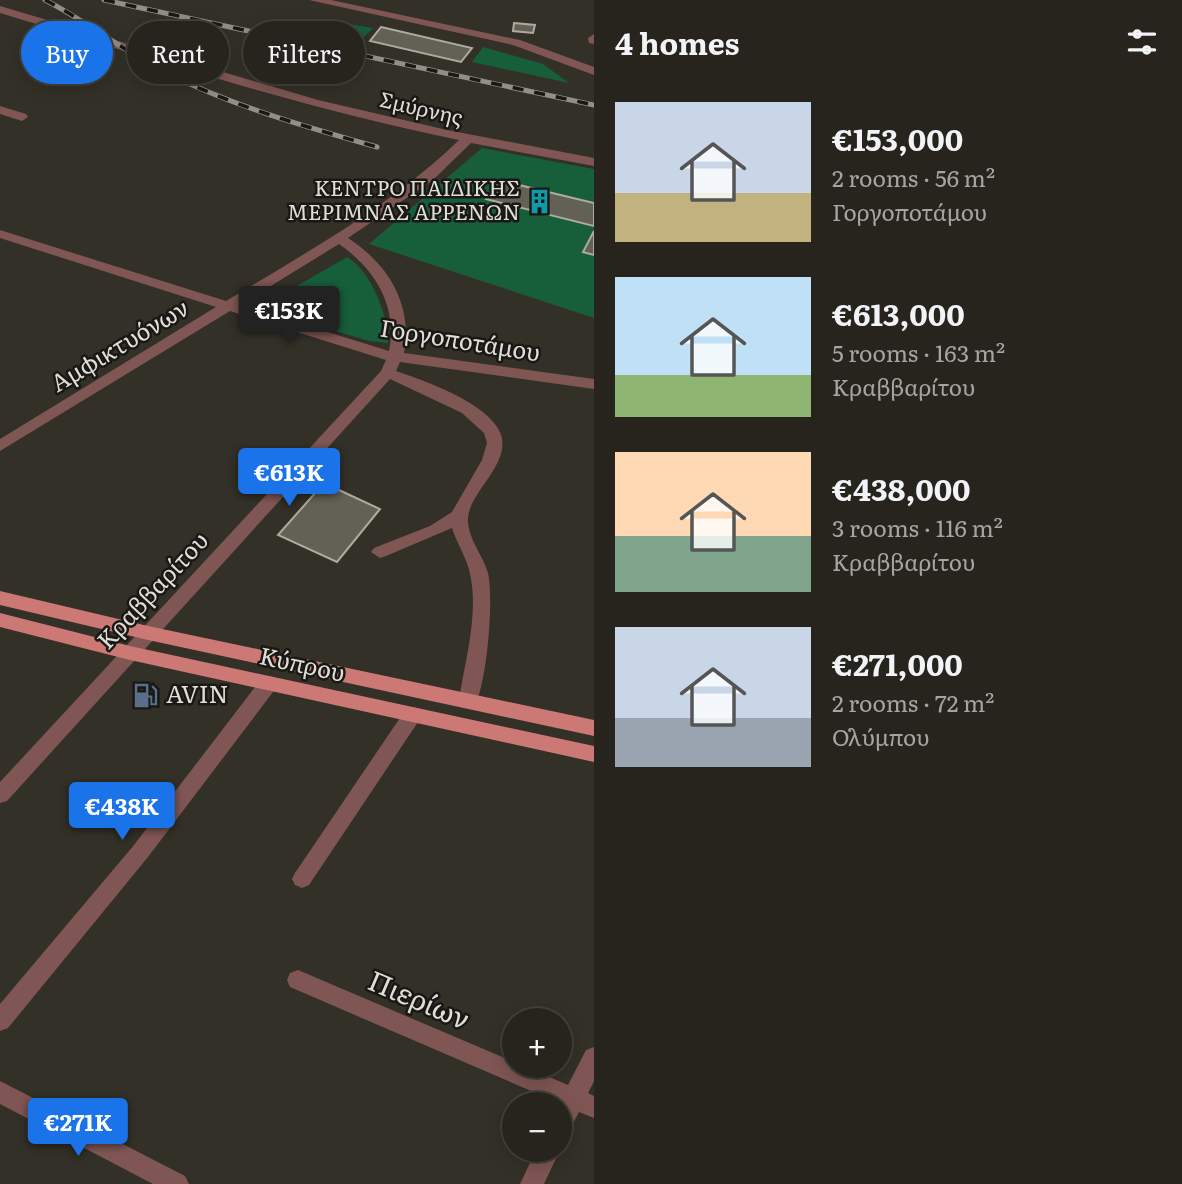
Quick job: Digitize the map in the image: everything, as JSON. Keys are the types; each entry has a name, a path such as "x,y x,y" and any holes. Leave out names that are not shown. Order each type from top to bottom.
{"main road":[{"name":"Κύπρου","path":"0,598 148,633 594,728"},
{"name":"Κύπρου","path":"0,620 130,653 594,754"}],"street":[{"path":"315,0 476,32 492,25 529,33 535,49 576,67 594,71"},
{"name":"Σμύρνης","path":"0,10 265,89 467,139 594,162"},
{"path":"0,110 22,117"},
{"name":"Αμφικτυόνων","path":"0,446 339,238 428,177 467,139"},
{"name":"Γοργοποτάμου","path":"0,234 335,342 398,358 594,384"},
{"path":"339,238 373,263 386,282 400,328 398,358"},
{"name":"Κραββαρίτου","path":"0,795 398,358"},
{"path":"387,373 421,384 451,400 487,425 495,440 493,454 462,504 459,522 480,576 481,589 468,700"},
{"path":"380,552 436,530 461,513"},
{"path":"0,1021 141,851 269,683"},
{"path":"302,879 413,713"},
{"name":"Πιερίων","path":"298,980 583,1102"},
{"path":"583,1102 594,1058"},
{"path":"0,1092 177,1184"},
{"path":"532,1184 542,1162"}],"green space":[{"path":"365,27 373,28 365,36"},
{"path":"483,47 543,64 569,83 472,62"},
{"path":"482,148 594,169 594,318 369,244"},
{"path":"347,257 364,273 377,295 385,320 388,343 369,341 259,308"}],"building":[{"path":"514,23 535,25 533,33 513,31"},
{"path":"381,27 472,48 461,62 370,41"},
{"name":"ΚΕΝΤΡΟ ΠΑΙΔΙΚΗΣ ΜΕΡΙΜΝΑΣ ΑΡΡΕΝΩΝ","path":"498,180 594,203 594,226 486,199"},
{"name":"ΚΕΝΤΡΟ ΠΑΙΔΙΚΗΣ ΜΕΡΙΜΝΑΣ ΑΡΡΕΝΩΝ","path":"594,231 594,255 583,252"},
{"path":"324,483 380,509 337,562 278,535"}],"railway":[{"path":"45,0 153,66 194,86 271,115 377,147"},
{"path":"104,0 594,105"}],"place":[{"name":"ΚΕΝΤΡΟ ΠΑΙΔΙΚΗΣ ΜΕΡΙΜΝΑΣ ΑΡΡΕΝΩΝ","path":"540,201"},
{"name":"AVIN","path":"146,695"}]}
